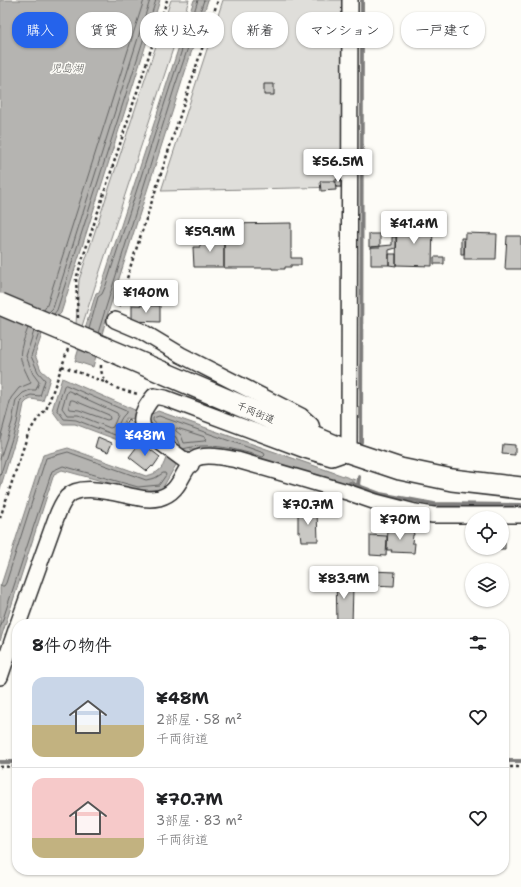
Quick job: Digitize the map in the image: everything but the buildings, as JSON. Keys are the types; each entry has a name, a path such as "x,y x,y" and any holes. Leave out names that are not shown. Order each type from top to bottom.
{"street":[{"path":"350,0 349,452 332,458 165,398 154,396 148,404 143,417 142,425 146,432 181,458 226,458 347,492 376,502 433,515 521,515"},
{"name":"千両街道","path":"0,304 349,452 400,469 426,475 485,485 521,488"},
{"path":"115,320 141,331 188,358 301,416 311,425 314,437"},
{"path":"20,619 61,505 68,495 80,490 93,490 148,500 160,498 170,493 180,482 181,458"},
{"path":"0,677 12,642"}],"path":[{"path":"78,319 76,279 167,0"},
{"path":"115,320 130,268 218,0"},
{"path":"0,518 28,434 38,418 46,410 70,343"},
{"path":"101,362 102,376 107,383"},
{"path":"62,366 107,383 116,389 154,396"},
{"path":"0,766 12,766"},
{"path":"509,767 521,767"}],"shaded area":[{"path":"171,0 189,0 185,12 167,12"},
{"path":"223,0 344,0 344,12 296,12 296,48 343,48 341,187 161,191 207,48 224,48 224,12 219,12"},
{"path":"155,48 173,48 82,326 76,324 79,280"}],"water":[{"name":"児島湖","path":"0,0 160,0 156,12 140,12 140,48 145,48 61,313 42,334 35,355 41,370 50,378 43,401 31,399 24,404 20,424 0,489"},
{"path":"194,0 208,0 204,12 190,12"},
{"path":"178,48 193,48 107,316 93,367 75,361 96,293 99,292"},
{"path":"62,378 137,411 134,419 126,418 121,430 126,439 123,442 75,424 62,424 52,410"},
{"path":"158,411 355,480 354,488 213,450 191,450 183,453 162,489 138,491 62,470 54,474 0,641 0,588 43,455 68,448 146,476 154,474 161,468 166,458 171,457 173,441 167,438 147,421 148,416"}],"waterway":[{"path":"361,442 362,0"},
{"path":"358,485 359,477"},
{"path":"350,483 380,494 434,504 521,505"},
{"path":"509,761 521,761"},
{"path":"0,762 12,762"}]}
